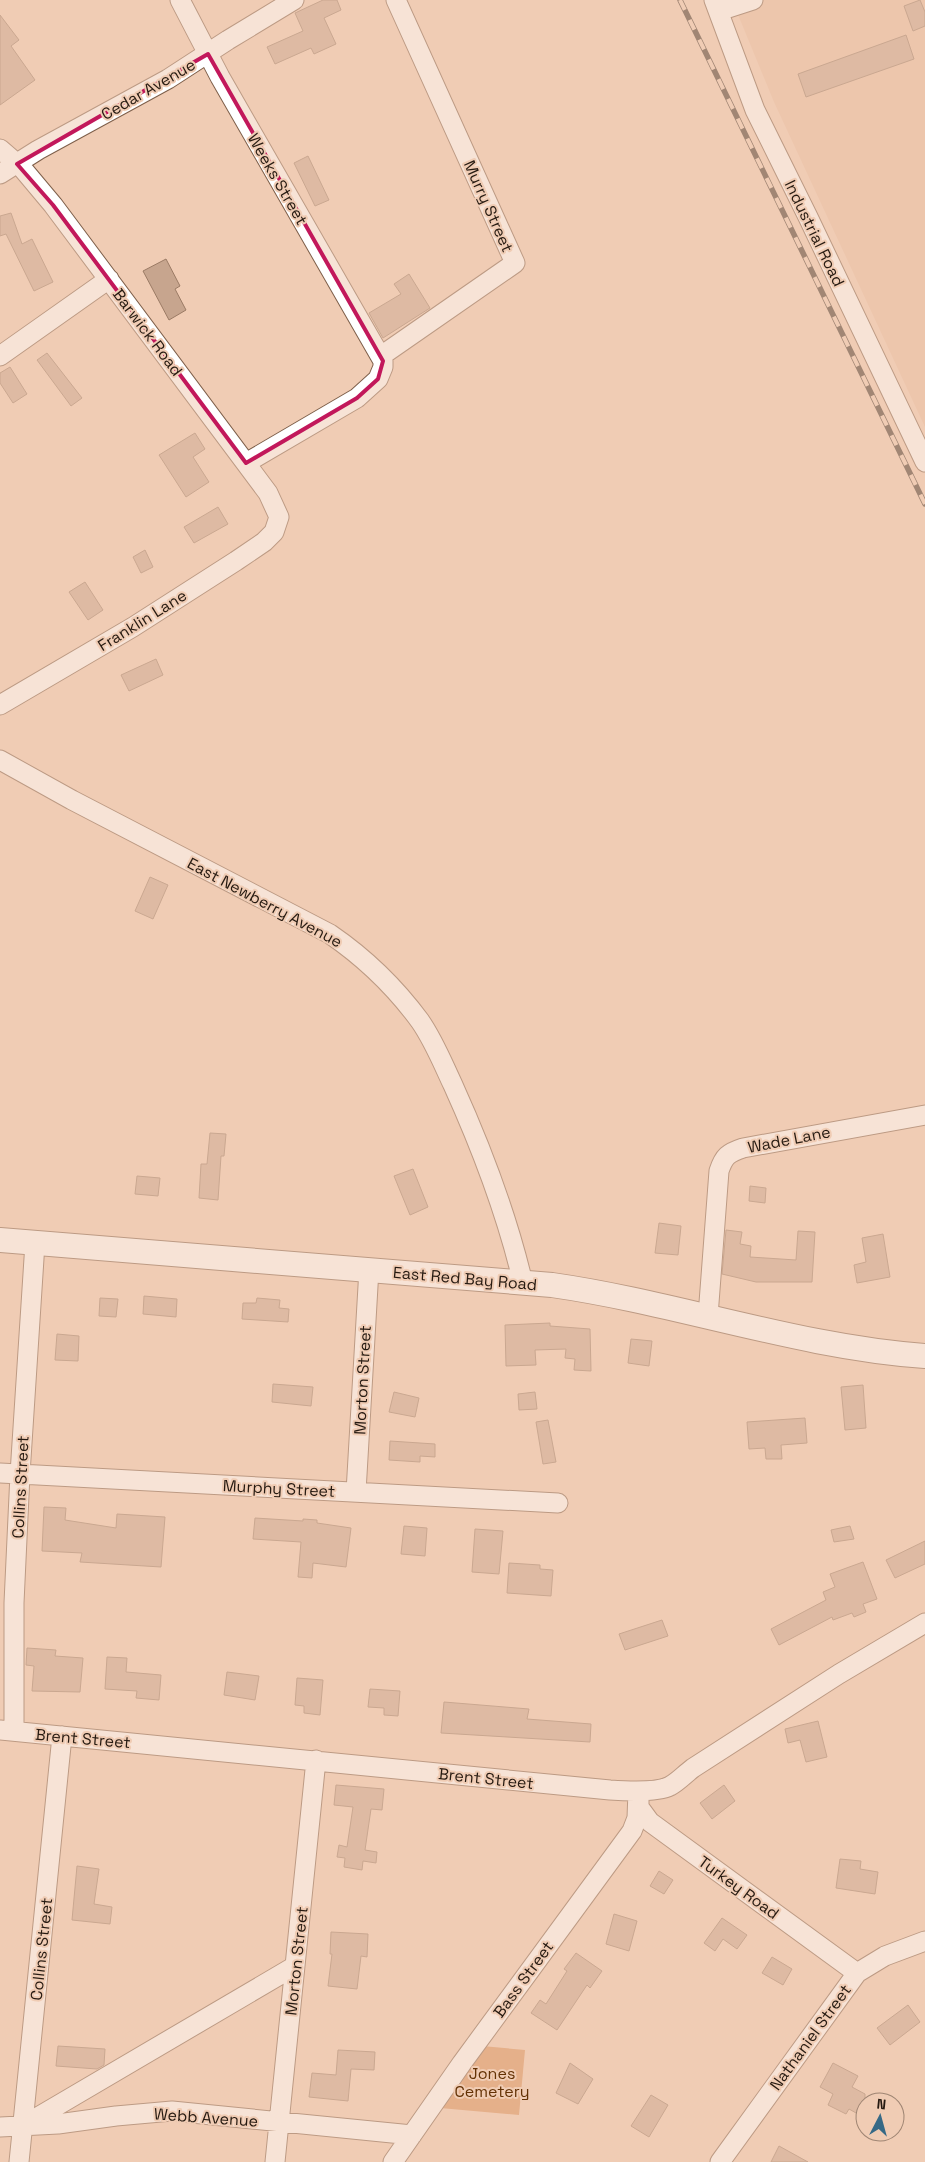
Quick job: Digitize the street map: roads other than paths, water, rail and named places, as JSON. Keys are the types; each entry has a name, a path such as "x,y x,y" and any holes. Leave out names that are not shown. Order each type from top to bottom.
{"street":[{"name":"Weeks Street","path":"180,0 208,54 300,218 381,356"},
{"name":"Cedar Avenue","path":"0,174 168,80 294,0"},
{"name":"Murry Street","path":"381,356 515,263 396,0"},
{"path":"716,6 753,0"},
{"name":"Industrial Road","path":"716,6 755,110 925,462"},
{"name":"Barwick Road","path":"0,149 17,164 53,205 246,463 277,509 279,517 277,525"},
{"path":"0,356 109,279"},
{"path":"246,463 357,398 374,384 383,368 381,356"},
{"name":"Franklin Lane","path":"0,705 133,627 228,566 264,542 274,532 277,525"},
{"name":"East Newberry Avenue","path":"0,760 72,800 330,934 354,951 386,981 421,1023 434,1044 466,1114 514,1244 523,1283"},
{"name":"Wade Lane","path":"708,1316 719,1172 725,1157 730,1152 752,1146 925,1115"},
{"name":"East Red Bay Road","path":"0,1240 369,1269 593,1291 754,1328 863,1350 925,1356"},
{"name":"Collins Street","path":"7,1731 20,1474 35,1243"},
{"name":"Morton Street","path":"356,1492 369,1269"},
{"name":"Murphy Street","path":"0,1473 558,1504"},
{"name":"Brent Street","path":"7,1731 610,1790 638,1791 670,1786 692,1768 839,1674 925,1623"},
{"name":"Collins Street","path":"19,2162 62,1736"},
{"name":"Morton Street","path":"275,2162 316,1760"},
{"name":"Turkey Road","path":"638,1791 639,1807 650,1822 857,1973"},
{"name":"Bass Street","path":"393,2162 632,1830 637,1818 638,1791"},
{"name":"Nathaniel Street","path":"720,2162 857,1973 885,1956 925,1941"},
{"path":"22,2126 295,1966"},
{"name":"Webb Avenue","path":"0,2127 58,2124 172,2111 412,2135"}],"railway":[{"path":"680,0 925,504"}],"park label":[{"name":"Jones Cemetery","path":"492,2082"}]}
